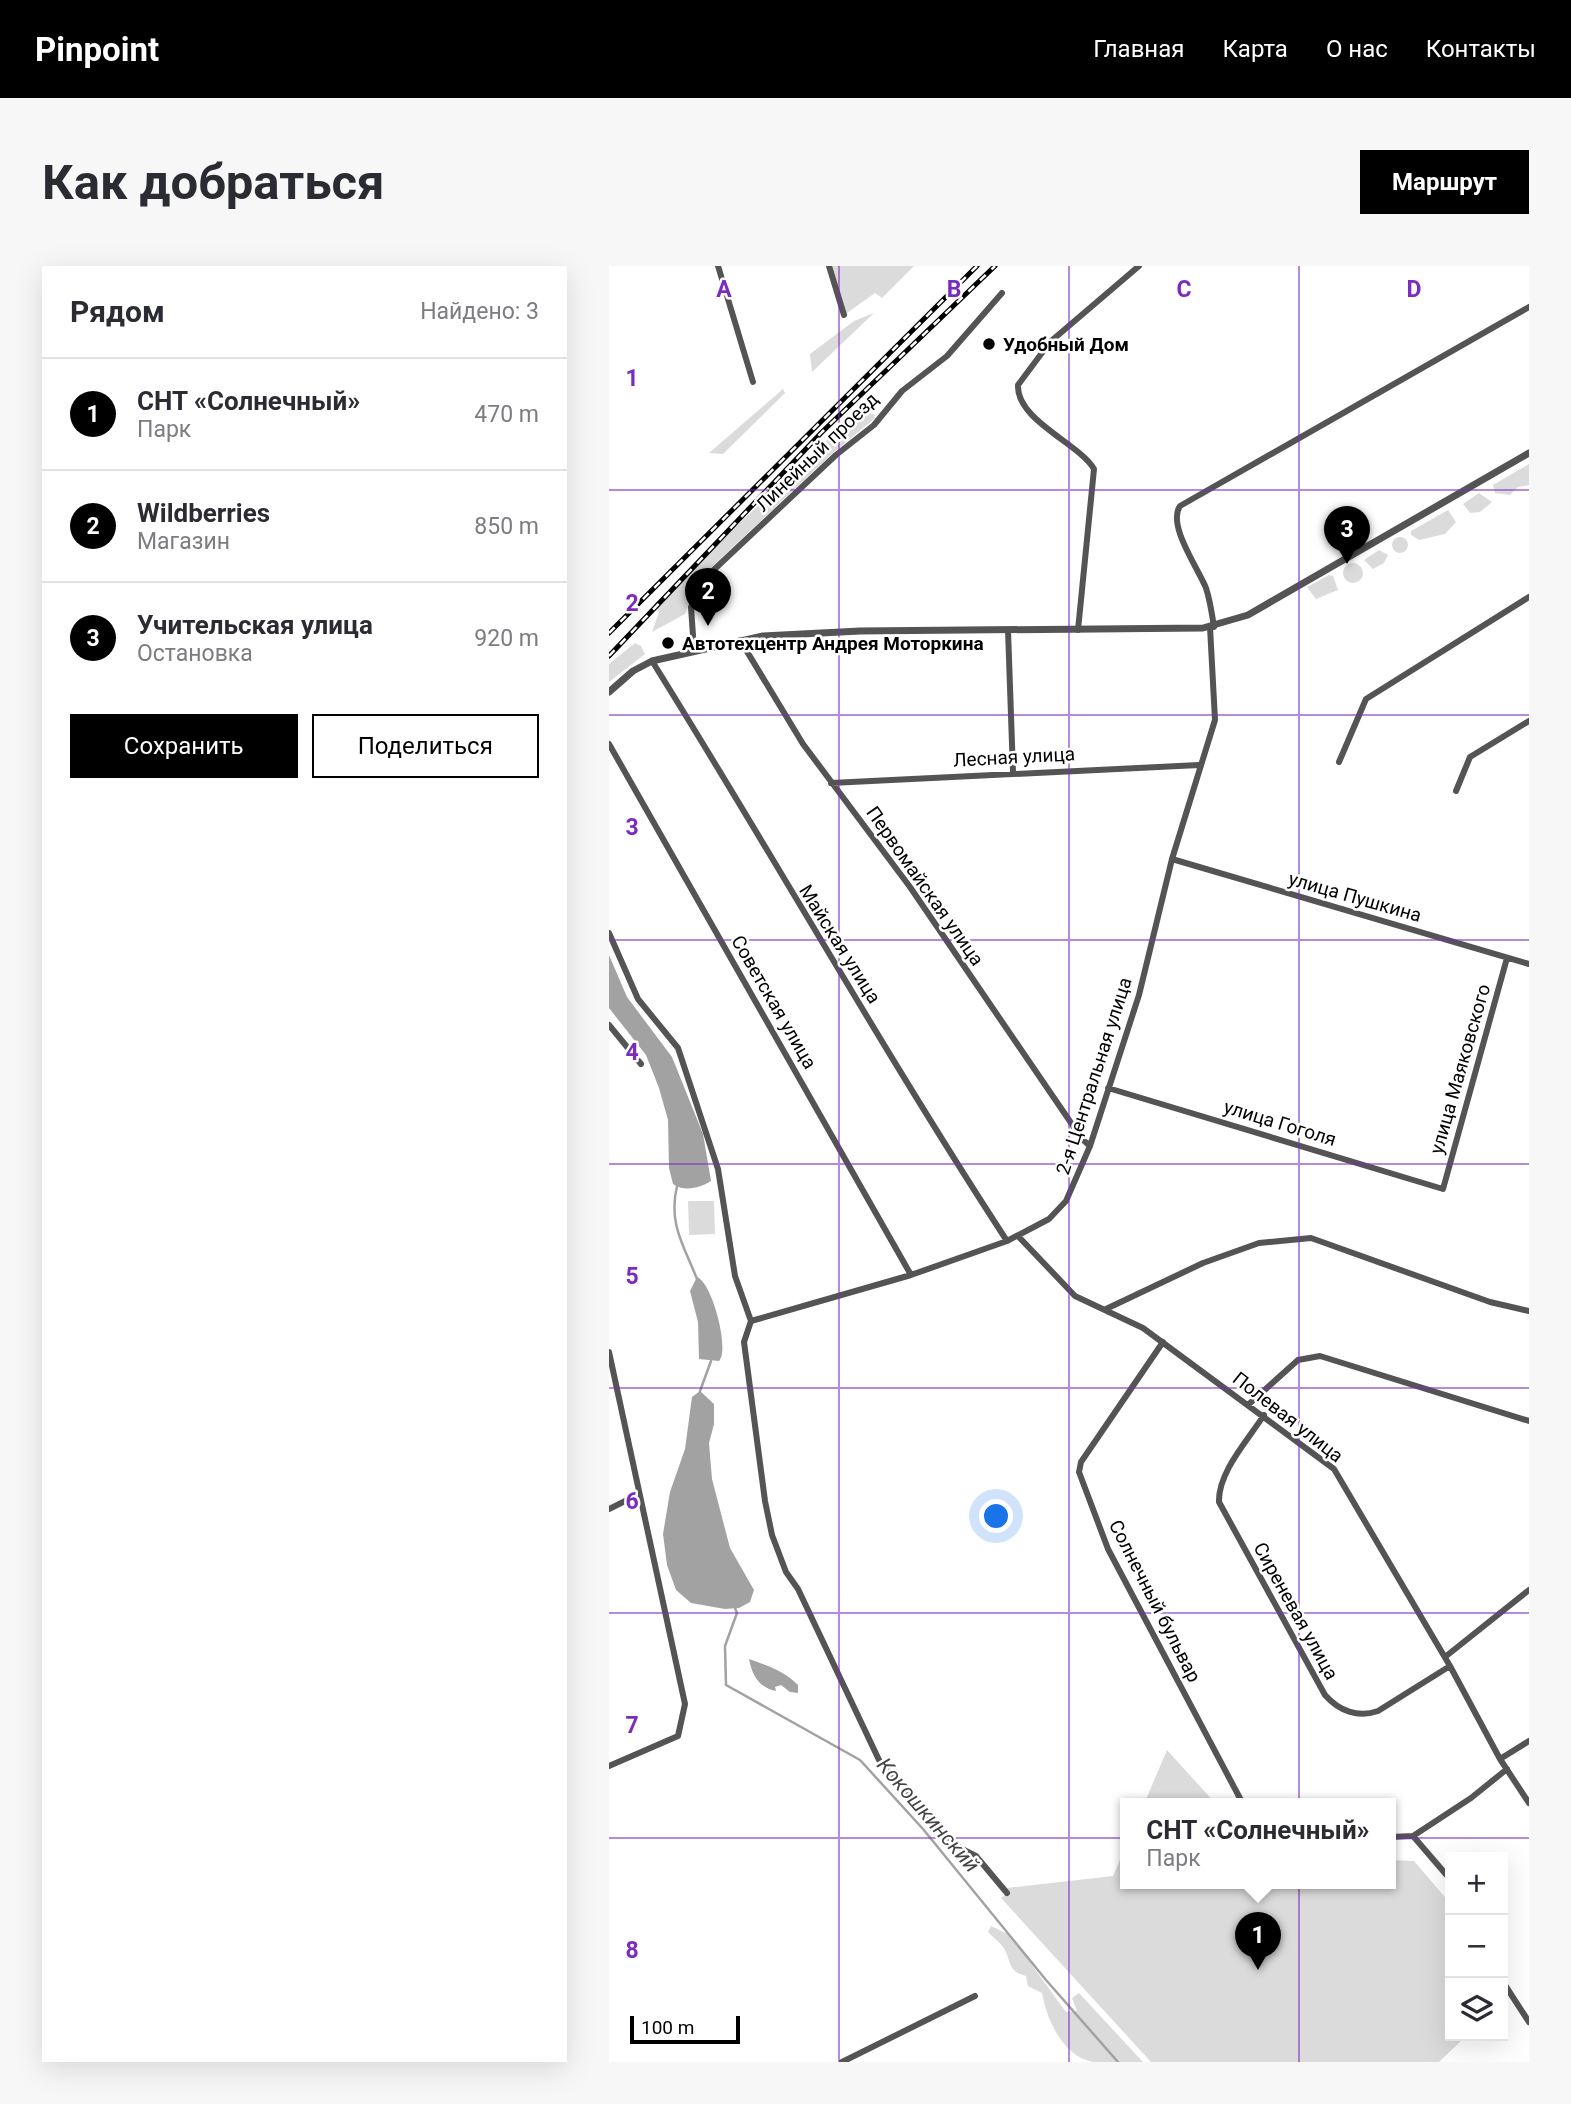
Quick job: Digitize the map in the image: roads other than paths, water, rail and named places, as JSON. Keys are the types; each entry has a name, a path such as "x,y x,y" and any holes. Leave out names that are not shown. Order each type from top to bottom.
{"street":[{"path":"718,266 753,382"},
{"path":"829,266 844,315"},
{"path":"1078,630 1094,469 1082,456 1042,426 1018,394 1021,379 1050,342 1139,266"},
{"name":"Линейный проезд","path":"694,650 691,607 704,579 836,455 874,425 902,391 947,356 1002,293"},
{"name":"2-я Центральная улица","path":"751,1321 911,1275 1007,1241 1059,1211 1073,1190 1090,1146 1139,995 1172,859 1215,720 1212,627 1205,587 1178,527 1176,514 1180,506 1529,307"},
{"path":"609,692 633,671 652,661 740,640 812,632 1212,627 1248,615 1529,453"},
{"path":"1339,762 1366,699 1529,597"},
{"path":"1008,630 1013,772"},
{"name":"Первомайская улица","path":"740,640 803,744 910,887 1081,1139 1090,1146"},
{"name":"Майская улица","path":"652,661 678,699 777,872 1007,1241"},
{"path":"1456,791 1470,757 1529,721"},
{"name":"Советская улица","path":"609,744 911,1275"},
{"name":"Лесная улица","path":"831,783 1199,765"},
{"name":"улица Пушкина","path":"1172,859 1529,964"},
{"path":"609,933 638,999 678,1048 718,1169 736,1276 751,1321 744,1342 749,1398 766,1507 786,1572 798,1589 879,1760 936,1828 958,1847 976,1856 1007,1893"},
{"name":"улица Маяковского","path":"1443,1189 1507,958"},
{"path":"609,1025 641,1064"},
{"name":"улица Гоголя","path":"1108,1088 1443,1189"},
{"name":"Полевая улица","path":"1018,1236 1075,1296 1106,1309 1164,1342 1334,1469 1450,1665 1500,1759 1529,1802"},
{"path":"1106,1309 1203,1264 1259,1243 1311,1238 1490,1302 1529,1311"},
{"name":"Солнечный бульвар","path":"1164,1342 1080,1462 1079,1472 1108,1549 1240,1798"},
{"path":"609,1352 685,1704 678,1736 609,1766"},
{"path":"1249,1404 1289,1366 1298,1360 1320,1356 1529,1421"},
{"name":"Сиреневая улица","path":"1265,1415 1223,1479 1219,1502 1325,1695 1338,1707 1364,1715 1378,1711 1450,1665"},
{"path":"609,1509 639,1494"},
{"path":"1445,1657 1529,1591"},
{"path":"1500,1759 1529,1741"},
{"path":"1396,1837 1413,1836 1471,1798 1507,1769"},
{"path":"1413,1836 1445,1873"},
{"path":"1508,1990 1529,2022"},
{"path":"842,2062 975,1996"}],"waterway":[{"name":"Кокошкинский","path":"677,1186 676,1223 697,1279"},
{"name":"Кокошкинский","path":"700,1391 711,1361"},
{"name":"Кокошкинский","path":"735,1608 737,1613 725,1646 726,1685 860,1760 923,1829 1046,1980 1118,2062"}],"railway":[{"path":"609,633 977,266"},
{"path":"609,656 822,432 995,266"}],"place":[{"name":"Удобный Дом","path":"989,344"},
{"name":"Учительская улица","path":"1347,564"},
{"name":"Wildberries","path":"708,626"},
{"name":"Автотехцентр Андрея Моторкина","path":"668,643"},
{"name":"СНТ «Солнечный»","path":"1258,1970"}]}
